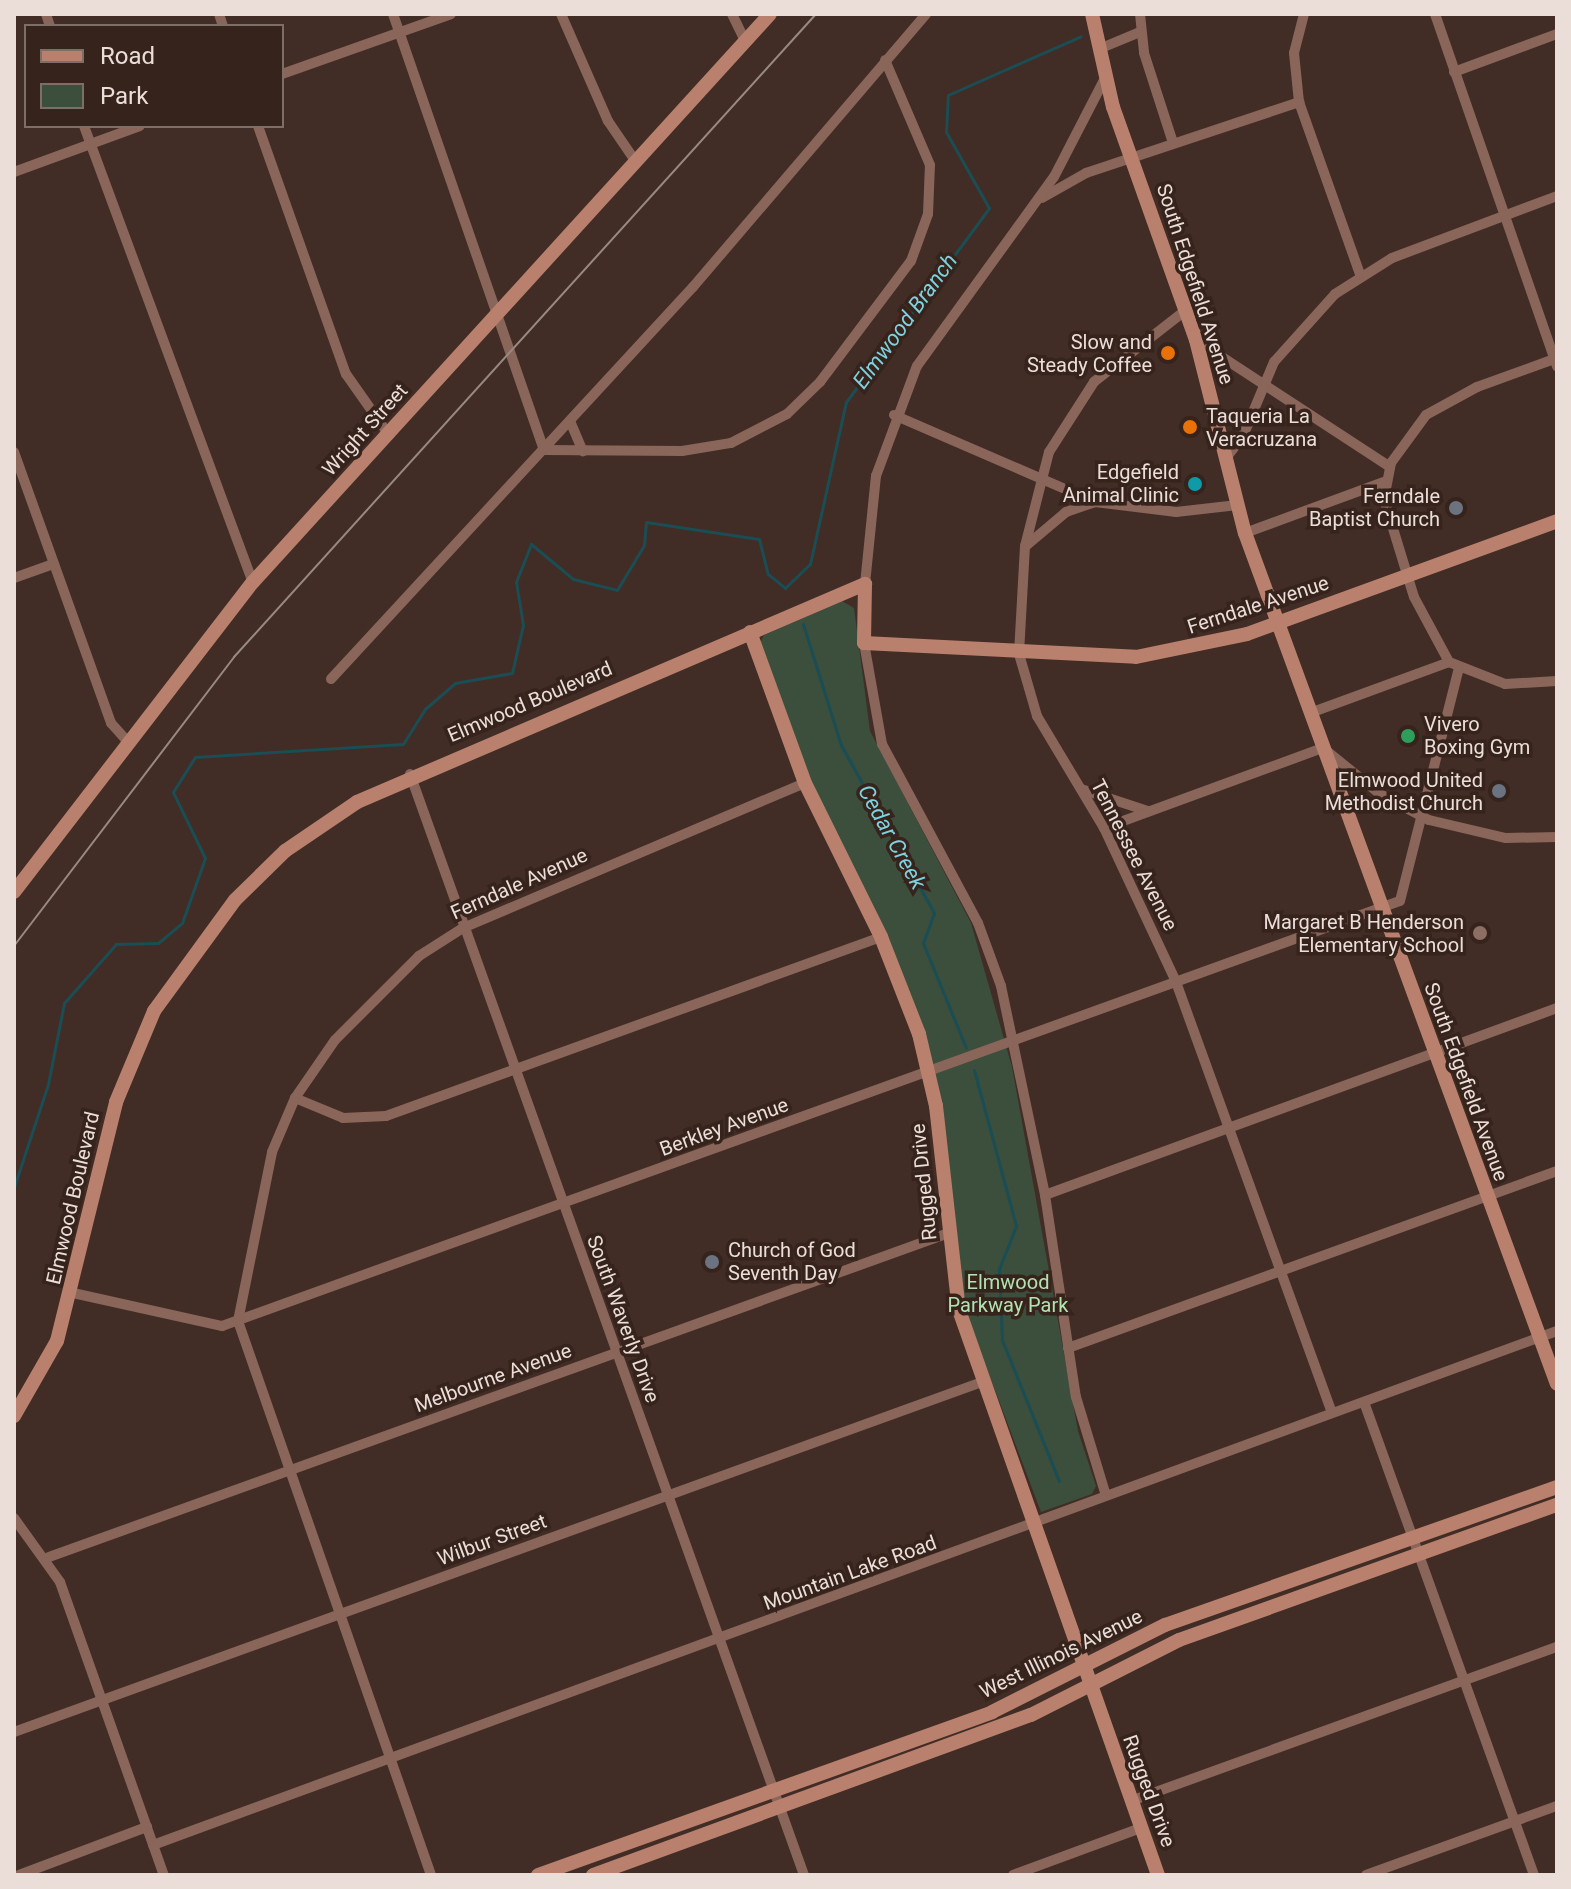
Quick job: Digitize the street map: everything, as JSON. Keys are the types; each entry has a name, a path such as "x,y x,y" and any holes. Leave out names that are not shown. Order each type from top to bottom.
{"street":[{"path":"393,14 544,450"},
{"path":"284,73 451,14"},
{"path":"561,14 608,121 636,162"},
{"path":"732,14 745,41"},
{"name":"Wright Street","path":"14,892 127,741 253,582 770,14"},
{"path":"331,679 570,421 926,14"},
{"name":"South Edgefield Avenue","path":"1092,14 1105,78 1196,340 1245,533 1433,1053 1557,1384"},
{"path":"1140,14 1140,32 1173,143"},
{"path":"1304,14 1294,53 1299,102 1360,274"},
{"path":"1382,908 1400,901 1454,665 1406,576 1387,519 1386,481 1390,467 1412,431 1452,398 1556,361 1502,216 1435,14"},
{"path":"1099,49 1140,32"},
{"path":"1454,72 1557,34"},
{"path":"544,450 583,451 731,443 787,414 820,382 911,261 928,214 930,165 885,60"},
{"path":"1105,78 1036,202 944,321 894,415 876,476 865,584 864,643 882,744 978,923 1013,1042 1045,1195 1068,1348 1106,1496"},
{"path":"1036,202 1132,157 1299,102"},
{"path":"85,128 253,582"},
{"path":"14,172 135,128"},
{"path":"259,128 346,374 389,435"},
{"path":"1226,458 1243,436 1264,383 1308,318 1360,274 1557,196"},
{"name":"Tennessee Avenue","path":"1186,310 1094,382 1069,414 1040,479 1025,546 1019,654 1037,716 1104,828 1176,982 1332,1413"},
{"path":"1196,340 1390,467"},
{"path":"894,415 1095,502 1176,512 1238,505"},
{"path":"570,421 583,451"},
{"path":"14,452 111,723 127,741"},
{"path":"1245,533 1386,481"},
{"path":"1025,546 1066,512 1095,502"},
{"name":"Ferndale Avenue","path":"864,643 1019,654 1159,655 1277,623 1557,521"},
{"path":"14,578 53,564"},
{"name":"Elmwood Boulevard","path":"14,1416 57,1341 73,1293 116,1102 170,985 212,925 285,851 410,774 865,584"},
{"name":"Rugged Drive","path":"750,632 805,783 881,937 930,1073 959,1310 1158,1875"},
{"path":"1310,713 1454,665 1505,684 1557,681"},
{"path":"1104,828 1323,748 1421,816 1481,835 1557,837"},
{"name":"South Waverly Drive","path":"410,774 804,1875"},
{"name":"Ferndale Avenue","path":"238,1321 262,1192 295,1098 386,984 463,928 805,783"},
{"path":"1081,789 1150,812"},
{"name":"Berkley Avenue","path":"73,1293 198,1326 238,1321 1382,908"},
{"path":"295,1098 363,1120 515,1069 881,937"},
{"path":"1045,1195 1557,1008"},
{"path":"1068,1348 1557,1171"},
{"name":"Melbourne Avenue","path":"49,1557 949,1233"},
{"path":"238,1321 287,1471 431,1875"},
{"name":"Mountain Lake Road","path":"153,1845 1557,1331"},
{"name":"Wilbur Street","path":"14,1732 982,1382"},
{"path":"1364,1402 1534,1875"},
{"name":"West Illinois Avenue","path":"538,1875 1025,1698 1165,1625 1557,1487"},
{"name":"West Illinois Avenue","path":"593,1875 931,1753 1090,1684 1157,1649 1557,1505"},
{"path":"14,1518 49,1557 164,1875"},
{"path":"1247,1597 1253,1614"},
{"path":"1131,1801 1557,1647"},
{"path":"925,1736 931,1753"},
{"path":"1366,1875 1557,1806"},
{"path":"19,1875 147,1827"},
{"path":"1013,1875 1141,1828"},
{"path":"609,1849 615,1867"}],"green space":[{"name":"Elmwood Parkway Park","path":"842,601 854,608 870,731 971,923 1012,1067 1078,1431 1096,1486 1092,1494 1041,1512 964,1308 940,1095 914,1006 796,747 759,645 764,635"}],"waterway":[{"name":"Elmwood Branch","path":"14,1187 48,1084 64,1003 116,944 158,943 182,923 205,858 173,792 195,757 403,744 425,709 455,683 512,673 523,625 516,582 531,544 573,579 617,590 644,545 646,522 759,539 768,574 785,588 810,564 846,402 989,208 946,132 948,95 1081,36"},
{"name":"Cedar Creek","path":"803,624 841,745 934,913 923,943 966,1048"},
{"name":"Cedar Creek","path":"974,1070 1016,1226 999,1269 1002,1340 1059,1481"}],"tram line":[{"path":"14,946 234,657 816,14"}],"place":[{"name":"Slow and Steady Coffee","path":"1168,353"},
{"name":"Taqueria La Veracruzana","path":"1190,427"},
{"name":"Edgefield Animal Clinic","path":"1195,484"},
{"name":"Ferndale Baptist Church","path":"1456,508"},
{"name":"Vivero Boxing Gym","path":"1408,736"},
{"name":"Elmwood United Methodist Church","path":"1499,791"},
{"name":"Margaret B Henderson Elementary School","path":"1480,933"},
{"name":"Church of God Seventh Day","path":"712,1262"}]}
